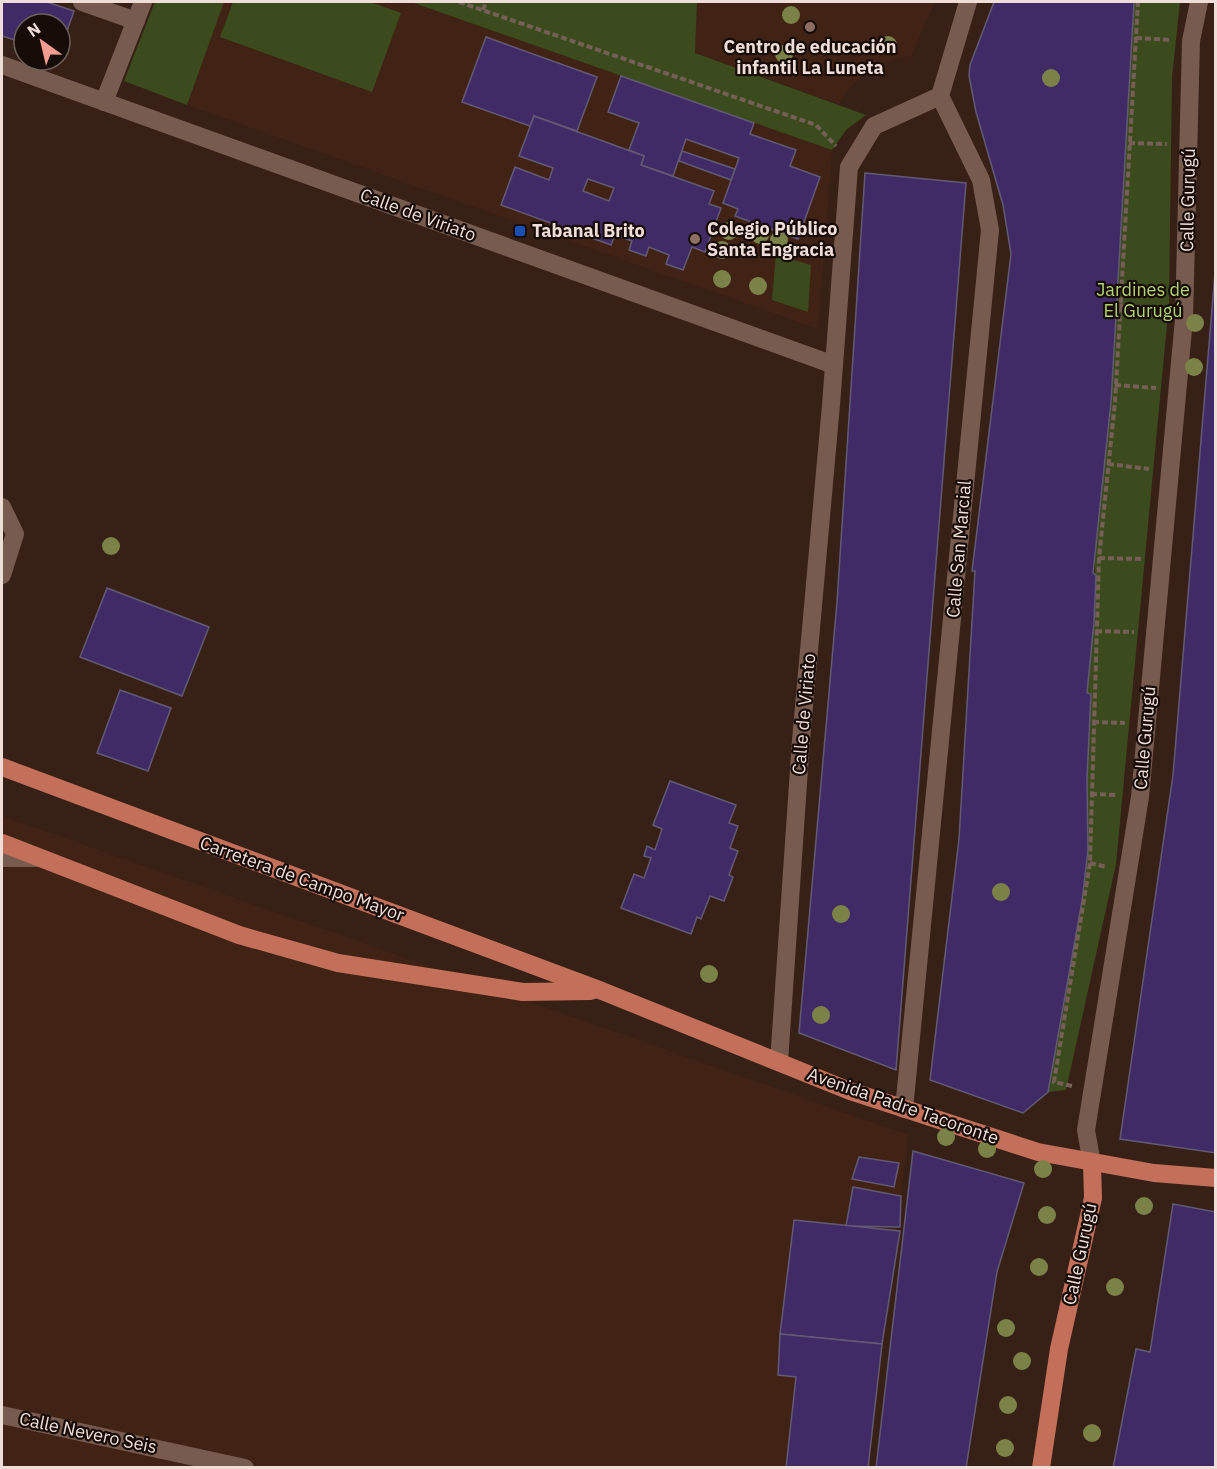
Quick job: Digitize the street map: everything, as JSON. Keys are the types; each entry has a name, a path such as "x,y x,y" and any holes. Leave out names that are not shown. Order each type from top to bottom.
{"main road":[{"name":"Carretera de Campo Mayor","path":"2,767 602,991"},
{"path":"2,843 239,935 338,963 523,992 602,991"},
{"name":"Avenida Padre Tacoronte","path":"602,991 849,1091 1038,1152 1092,1164 1215,1178"},
{"name":"Calle Gurugú","path":"1041,1467 1059,1349 1093,1198 1092,1164"}],"street":[{"path":"82,2 136,21"},
{"path":"104,102 143,2"},
{"path":"940,96 968,2"},
{"name":"Calle Gurugú","path":"1092,1164 1086,1130 1129,873 1146,724 1185,320 1191,40 1199,2"},
{"name":"Calle de Viriato","path":"2,65 834,365"},
{"name":"Calle de Viriato","path":"779,1062 801,740 849,167 874,126 940,96"},
{"name":"Calle San Marcial","path":"904,1109 990,230 981,180 940,96"},
{"path":"2,507 15,534 2,575"},
{"path":"2,858 41,858"},
{"name":"Calle Nevero Seis","path":"2,1415 244,1467"}],"path":[{"path":"459,2 816,125 833,141 849,167"},
{"path":"483,10 486,2"},
{"path":"1093,1091 1054,1082 1090,863 1100,558 1115,385 1138,2"},
{"path":"1136,38 1191,40"},
{"path":"1128,144 1189,144"},
{"path":"1119,306 1152,308"},
{"path":"1115,385 1146,387"},
{"path":"1108,464 1136,468"},
{"path":"1100,558 1162,560"},
{"path":"1096,631 1155,633"},
{"path":"1093,722 1146,724"}],"shaded area":[{"name":"Colegio Público Santa Engracia","path":"224,2 411,2 832,150 818,329 187,105"},
{"name":"Centro de educación infantil La Luneta","path":"697,2 935,2 911,56 889,61 869,70 851,86 838,104 695,53"},
{"path":"2,816 908,1135 869,1467 2,1467"}],"green space":[{"path":"155,2 224,2 187,105 124,81"},
{"path":"233,2 370,2 401,13 372,92 220,37"},
{"path":"411,2 697,2 695,53 866,115 846,130 832,150"},
{"name":"Jardines de El Gurugú","path":"1134,2 1180,2 1172,77 1169,303 1116,864 1066,1090 1048,1092 1088,850 1087,779 1091,694 1087,693 1094,622 1095,548 1111,402"},
{"path":"776,255 811,265 808,312 772,300"}],"building":[{"path":"2,2 47,2 74,11 72,17 72,12 12,12 12,39 2,36"},
{"path":"994,2 1134,2 1111,402 1093,573 1096,575 1094,622 1087,693 1091,694 1087,779 1088,850 1082,901 1048,1092 1023,1113 930,1080 959,839 975,571 972,571 1011,254 1003,205 976,112 969,76 970,65"},
{"path":"486,37 597,77 577,131 534,116 530,126 462,102"},
{"path":"621,76 754,123 750,134 796,150 790,166 820,177 798,239 735,216 738,209 723,203 739,158 686,139 673,176 641,165 644,156 629,150 639,123 608,112"},
{"path":"534,116 644,156 641,165 714,191 709,204 721,208 705,252 692,247 683,270 666,264 669,255 649,247 646,256 629,250 632,241 615,235 611,245 501,205 515,167 549,180 553,168 519,156","holes":["588,179 614,188 609,201 583,191"]},
{"path":"682,151 735,169 731,180 679,161"},
{"path":"865,173 966,183 896,1070 799,1033 837,602"},
{"path":"1216,261 1216,1153 1120,1139 1173,775"},
{"path":"107,588 209,627 182,696 80,657"},
{"path":"120,690 171,708 148,771 97,753"},
{"path":"670,781 736,805 729,823 738,826 730,848 738,851 729,875 733,877 724,901 710,896 701,919 697,917 691,934 621,908 634,874 644,878 651,858 644,856 647,846 655,850 662,829 653,825"},
{"path":"913,1151 1024,1183 997,1272 966,1468 876,1468"},
{"path":"859,1157 899,1163 894,1187 852,1179"},
{"path":"853,1187 901,1196 900,1227 846,1226"},
{"path":"1173,1204 1216,1212 1216,1468 1113,1468 1136,1349 1150,1352"},
{"path":"794,1220 900,1231 882,1344 780,1334"},
{"path":"780,1334 882,1344 868,1468 786,1468 796,1377 778,1375"}],"place":[{"name":"Centro de educación infantil La Luneta","path":"810,27"},
{"name":"Tabanal Brito","path":"520,231"},
{"name":"Colegio Público Santa Engracia","path":"695,239"}]}
